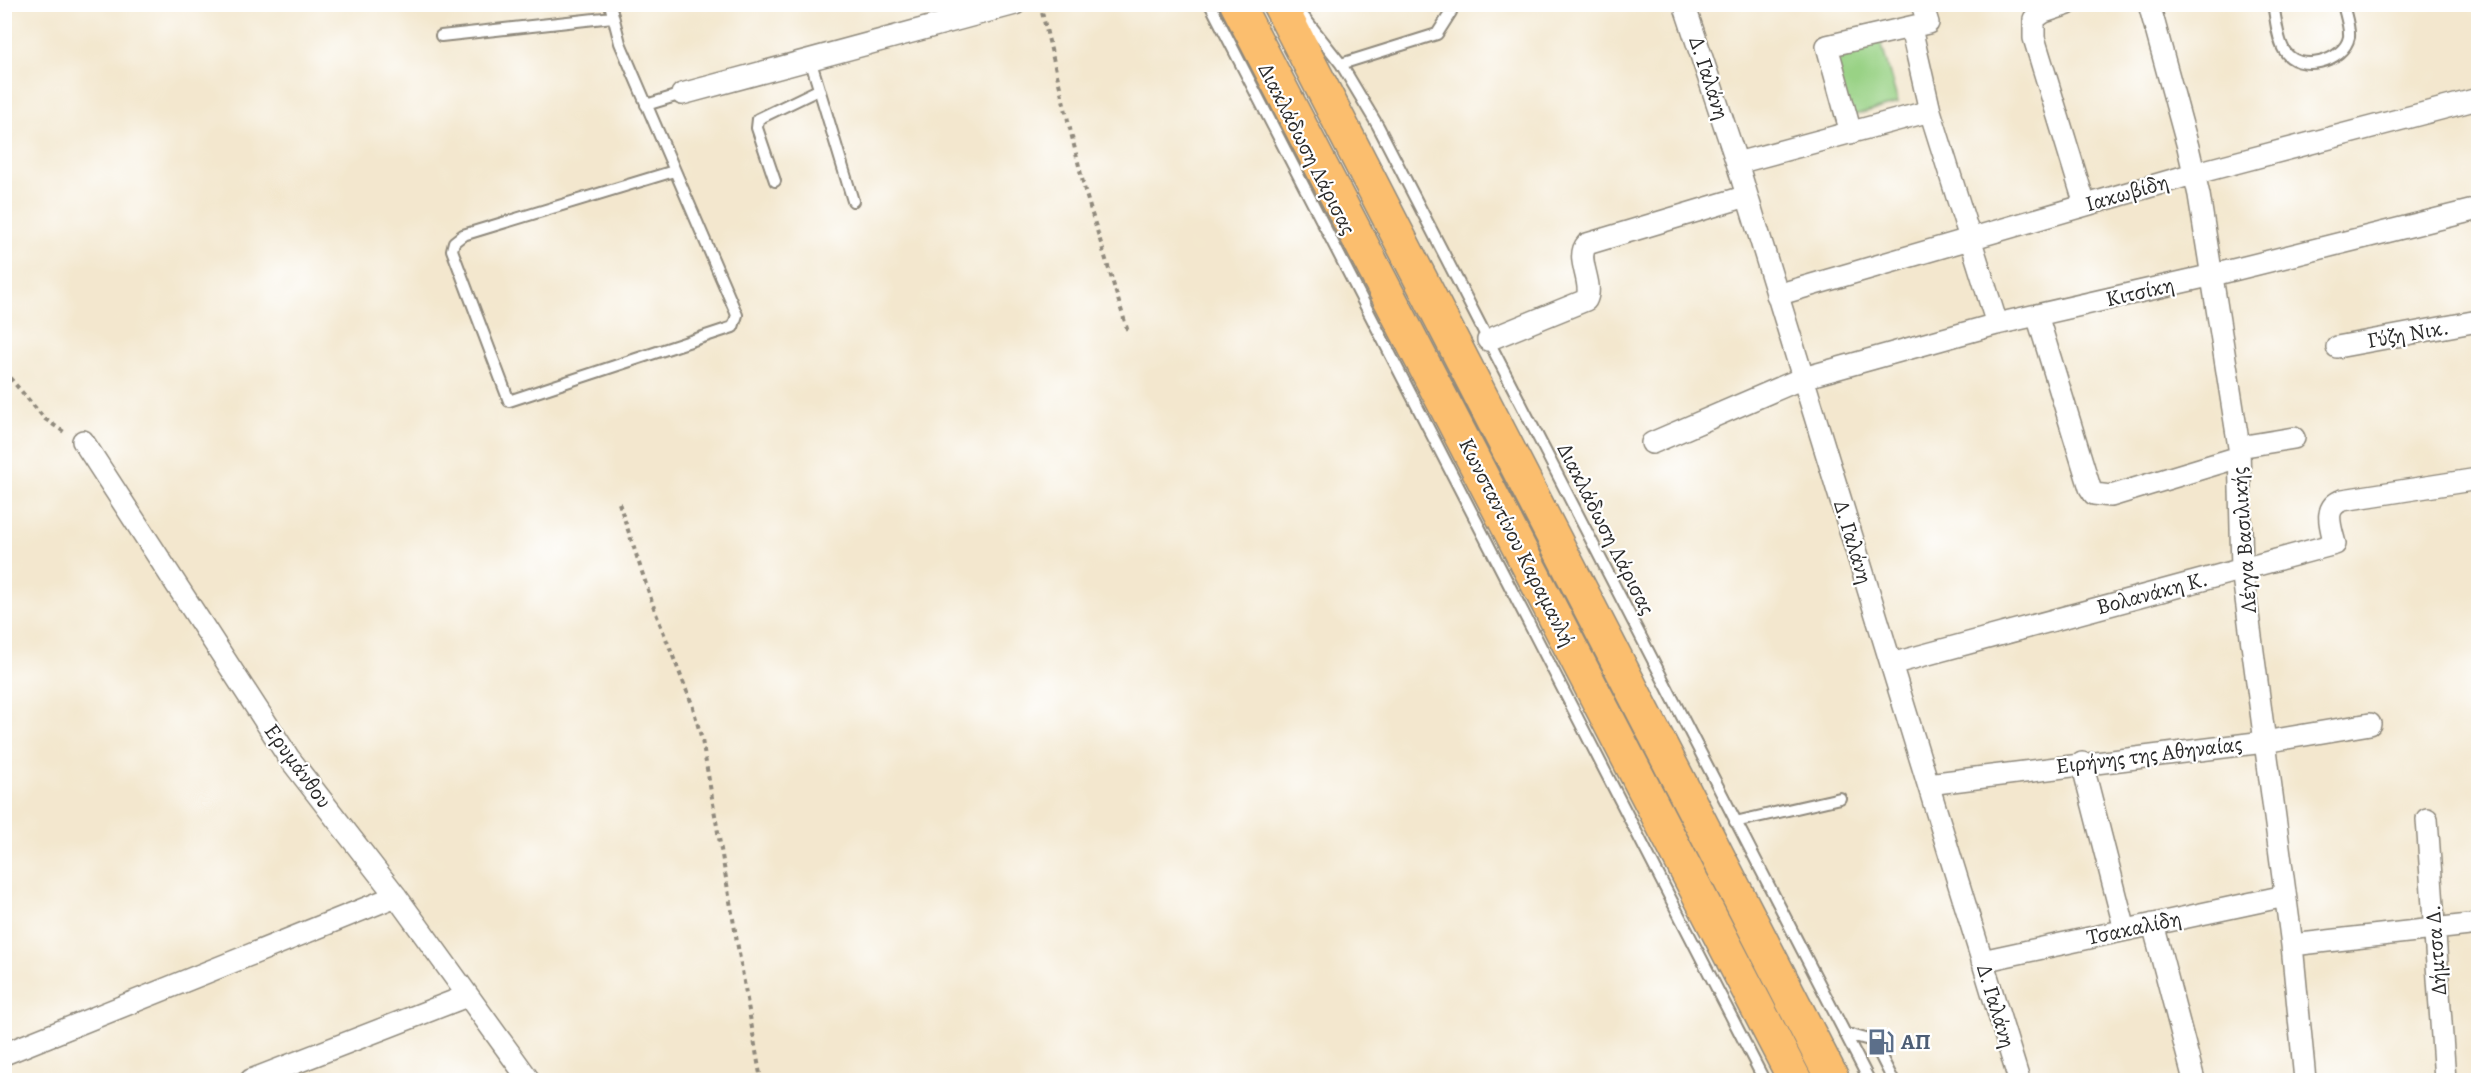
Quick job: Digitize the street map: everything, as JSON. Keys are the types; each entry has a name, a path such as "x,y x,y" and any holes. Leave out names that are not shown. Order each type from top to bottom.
{"main road":[{"name":"Κωνσταντίνου Καραμανλή","path":"1238,4 1795,1080"},
{"name":"Κωνσταντίνου Καραμανλή","path":"1279,4 1833,1080"}],"street":[{"path":"682,94 1015,4"},
{"name":"Δ. Γαλάνη","path":"1684,4 1737,163 2019,1080"},
{"path":"1851,133 1827,46 1928,23 1922,4"},
{"path":"2068,4 2044,12 2034,19 2034,38 2085,205"},
{"name":"Λέγγα Βασιλικής","path":"2149,4 2193,174 2213,275 2239,452 2242,569 2292,945 2306,1080"},
{"path":"1911,28 1930,111 1996,324"},
{"name":"Ιακωβίδη","path":"1777,295 2193,174 2478,99"},
{"path":"1737,163 1930,111"},
{"path":"1488,340 1586,300 1589,292 1583,253 1587,244 1747,196"},
{"name":"Κιτσίκη","path":"1652,444 1803,378 1996,324 2213,275 2478,209"},
{"path":"2037,315 2090,489 2094,494 2111,496 2239,452 2294,438"},
{"name":"Γύζη Νικ.","path":"2337,346 2478,321"},
{"name":"Ερυμάνθου","path":"83,441 289,758 396,896 529,1080"},
{"name":"Βολανάκη Κ.","path":"1891,664 2338,543 2329,516 2330,508 2335,502 2478,479"},
{"name":"Ειρήνης της Αθηναίας","path":"1928,784 2264,742 2370,724"},
{"path":"2082,763 2125,930"},
{"name":"Δήμτσα Δ.","path":"2427,819 2445,1080"},
{"path":"4,1054 396,896"},
{"name":"Τσακαλίδη","path":"1982,961 2285,896"},
{"path":"2153,924 2194,1080"},
{"path":"2292,945 2434,928 2477,928"},
{"path":"251,1080 467,996"}],"lane":[{"path":"610,4 620,43 737,315 736,324 733,327 509,401 452,250 454,242 463,235 674,171"},
{"name":"Διακλάδωση Λάρισας","path":"1210,4 1764,1080"},
{"name":"Διακλάδωση Λάρισας","path":"1294,4 1341,64 1377,126 1869,1080"},
{"path":"1341,64 1437,34 1451,12 1450,4"},
{"path":"2273,4 2284,51 2291,58 2318,63 2339,55 2346,45 2349,35 2343,4"},
{"path":"441,36 614,17"},
{"path":"810,58 853,201"},
{"path":"775,181 757,128 758,119 818,90"},
{"path":"646,105 682,94"},
{"path":"1735,822 1840,798"},
{"path":"1844,1033 1873,1041 1893,1080"}],"path":[{"path":"1040,4 1085,191 1128,332"},
{"path":"4,371 45,419 65,433 83,441"},
{"path":"619,503 655,611 692,704 702,740 760,1080"}],"green space":[{"path":"1879,35 1898,103 1836,120 1817,52"}],"place":[{"name":"ΑΠ","path":"1881,1042"}]}
